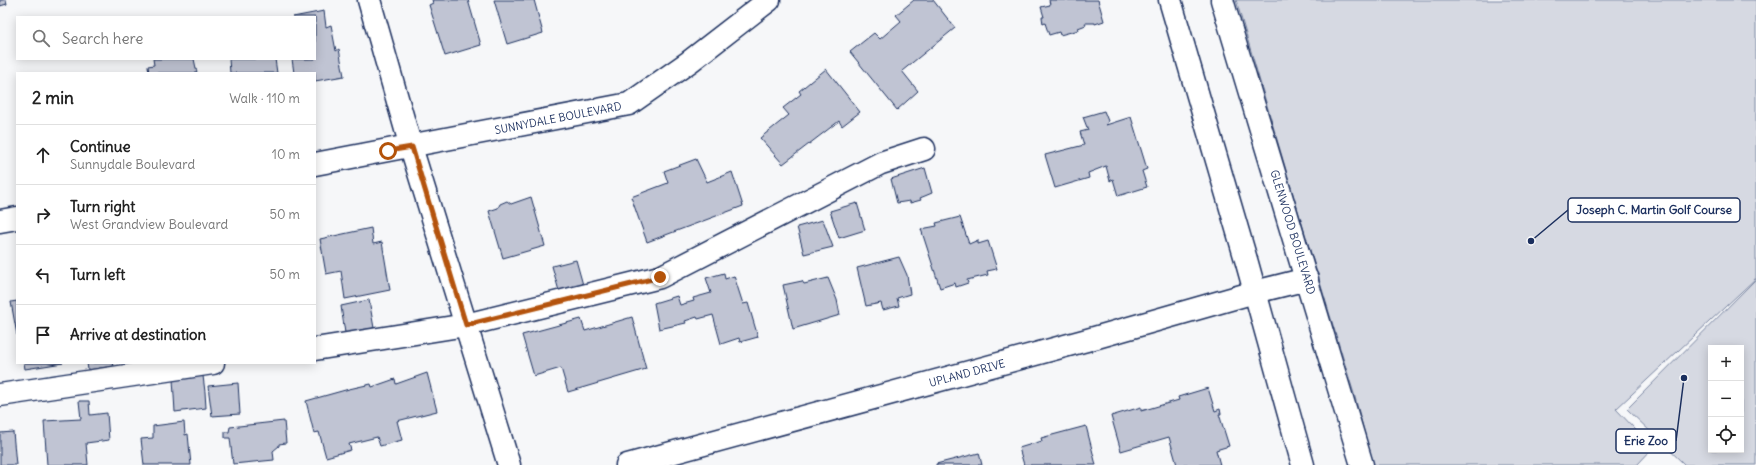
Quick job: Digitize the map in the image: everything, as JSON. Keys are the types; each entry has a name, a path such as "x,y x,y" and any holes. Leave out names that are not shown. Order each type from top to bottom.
{"street":[{"path":"370,0 412,147 509,465"},
{"name":"SUNNYDALE BOULEVARD","path":"316,164 412,147 629,104 689,62 769,0"},
{"path":"1170,0 1304,465"},
{"name":"GLENWOOD BOULEVARD","path":"1222,0 1362,465"},
{"path":"316,349 466,325 660,277 881,163 924,149"},
{"path":"0,221 16,218"},
{"name":"UPLAND DRIVE","path":"627,465 1156,322 1255,292 1307,279"},
{"path":"0,395 206,364"}],"shaded area":[{"path":"1236,0 1756,0 1756,278 1616,409 1653,448 1637,465 1373,465 1355,397"},
{"path":"1756,279 1756,465 1685,465 1627,409"}],"building":[{"path":"0,0 6,0 7,4 0,6"},
{"path":"432,0 468,0 481,45 445,56 429,5 433,3"},
{"path":"494,0 534,0 543,33 507,44"},
{"path":"914,0 933,0 955,28 902,71 918,91 897,110 850,52 874,33 880,39 901,21 896,15"},
{"path":"1049,0 1098,0 1104,21 1095,24 1085,23 1086,25 1078,28 1079,30 1060,35 1059,32 1049,35 1045,23 1043,24 1042,17 1044,17 1041,7 1050,5"},
{"path":"324,11 326,27 331,25 336,51 339,49 344,76 316,81 316,72 294,72 292,60 316,60 316,16 298,16"},
{"path":"153,60 194,60 197,72 149,72 148,66 154,65"},
{"path":"229,60 275,60 277,72 230,72"},
{"path":"826,69 860,112 842,126 839,121 783,164 760,138 789,115 783,108 801,94 799,91"},
{"path":"1104,111 1108,121 1106,125 1131,117 1147,169 1142,171 1147,187 1118,196 1113,179 1110,181 1106,166 1088,173 1089,178 1055,188 1045,155 1084,145 1080,132 1088,130 1083,117"},
{"path":"696,159 707,182 732,172 743,206 647,242 631,197 668,183 664,171"},
{"path":"925,168 932,193 920,198 921,200 910,203 910,201 897,203 891,179"},
{"path":"531,197 545,246 503,258 489,211 498,208 500,204 507,201 511,204"},
{"path":"857,203 865,230 839,238 830,211"},
{"path":"960,217 969,244 978,240 978,244 988,241 997,269 987,271 988,275 967,280 968,283 956,287 955,283 940,288 921,229 937,226 936,223"},
{"path":"823,220 833,247 804,254 797,227"},
{"path":"371,228 373,244 382,242 390,290 345,299 341,271 326,274 320,239"},
{"path":"899,257 907,275 910,294 897,298 899,306 883,310 881,303 866,306 857,268"},
{"path":"576,260 583,285 559,291 552,266"},
{"path":"724,273 725,279 734,276 743,304 748,303 758,337 740,342 739,338 721,344 713,315 698,319 697,317 685,321 686,323 659,329 654,303 677,296 680,305 694,301 693,298 711,293 706,278"},
{"path":"828,278 837,300 840,315 793,329 783,285 802,281 804,284"},
{"path":"369,300 374,328 345,333 341,306"},
{"path":"16,301 16,330 11,302"},
{"path":"632,317 646,369 568,392 561,368 534,376 522,335 581,319 585,331"},
{"path":"24,364 57,364 25,369"},
{"path":"87,364 113,364 114,366 88,370"},
{"path":"427,373 437,411 397,421 402,440 380,446 377,437 349,444 351,450 326,457 319,432 314,433 306,401 371,384 372,387 395,379 396,384"},
{"path":"203,376 206,408 175,412 173,379"},
{"path":"238,383 240,414 212,416 208,386"},
{"path":"1208,388 1215,411 1220,409 1221,414 1219,414 1229,446 1216,450 1220,465 1177,465 1169,437 1121,451 1111,416 1141,407 1141,411 1179,400 1178,397"},
{"path":"79,401 89,401 90,415 107,413 109,440 86,443 88,465 47,465 44,421 81,419"},
{"path":"284,421 286,443 279,444 279,446 273,451 274,460 233,464 230,438 225,438 225,432 229,432 230,427"},
{"path":"184,422 185,435 188,434 191,465 144,465 141,439 153,438 153,426"},
{"path":"1086,426 1096,465 1024,465 1019,448 1042,441 1041,438"},
{"path":"13,432 16,465 0,465 0,433"},
{"path":"979,453 982,465 936,465 936,464"}],"place":[{"name":"Joseph C. Martin Golf Course","path":"1531,241"},
{"name":"Erie Zoo","path":"1684,378"}],"route":[{"path":"388,151 412,147 466,325 660,277"}]}
